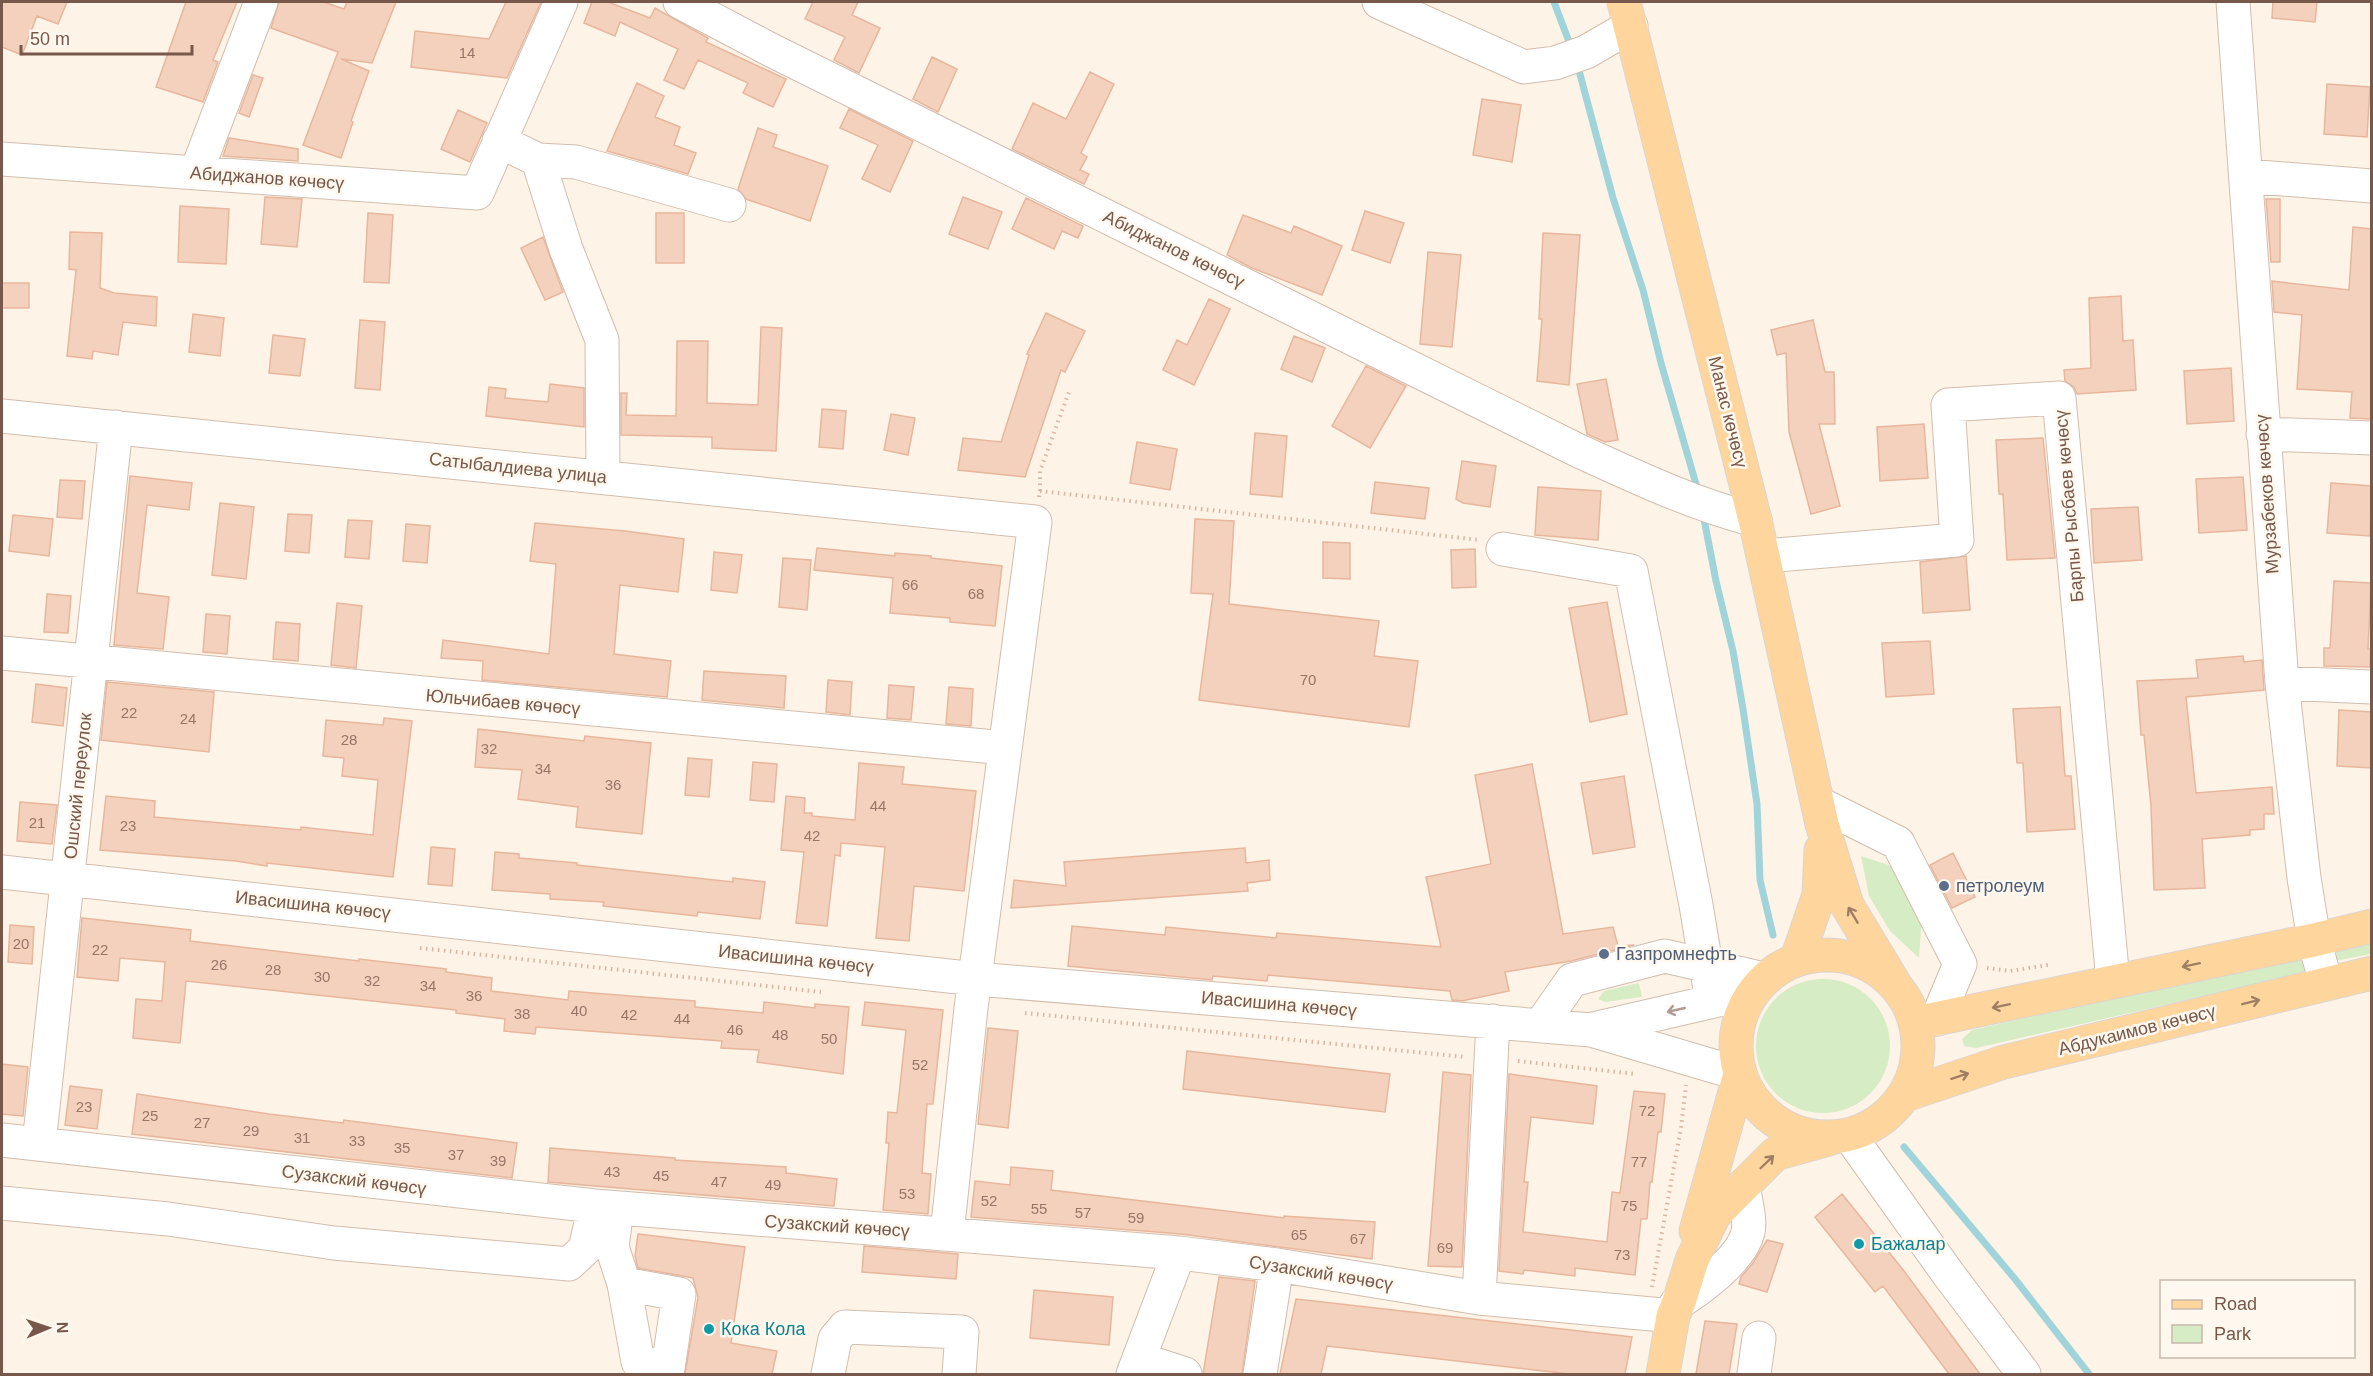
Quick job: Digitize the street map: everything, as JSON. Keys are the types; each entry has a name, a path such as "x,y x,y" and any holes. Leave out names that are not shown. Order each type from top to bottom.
{"main road":[{"name":"Манас көчөсү","path":"1628,14 1764,556 1820,814"},
{"path":"1797,959 1819,895 1820,814"},
{"path":"1820,814 1847,905 1907,1002 1927,1021"},
{"path":"1927,1021 2372,926"},
{"path":"1841,1136 1804,1135 1776,1122 1754,1101 1740,1074 1736,1046 1740,1018 1759,986 1780,968 1797,959 1818,955 1849,957 1878,969 1894,983"},
{"name":"Абдукаимов көчөсү","path":"1905,1095 2004,1062 2372,973"},
{"path":"1676,1307 1692,1260 1714,1215 1775,1154 1871,1127 1890,1113 1905,1095 1913,1078 1918,1060 1918,1042 1927,1021"},
{"path":"1663,1374 1676,1307 1740,1074"}],"street":[{"path":"196,172 261,2"},
{"path":"561,2 499,141 538,160 576,162 729,205"},
{"name":"Абиджанов көчөсү","path":"680,2 771,50 1567,445 1669,493 1755,520"},
{"path":"1379,2 1524,67 1556,63 1586,52 1628,14"},
{"name":"Мурзабеков көчөсү","path":"2233,2 2282,683 2304,878 2314,940 2326,983"},
{"name":"Абиджанов көчөсү","path":"2,159 477,193 499,141"},
{"path":"538,160 566,249 602,340 603,477"},
{"path":"2246,176 2372,186"},
{"name":"Барпы Рысбаев көчөсү","path":"1764,556 1957,540 1948,405 2058,399 2113,981"},
{"name":"Сатыбалдиева улица","path":"2,416 603,477 1037,507"},
{"name":"Ошский переулок","path":"39,1144 116,427"},
{"path":"2263,434 2372,438"},
{"path":"947,1234 975,979 1037,507"},
{"path":"1503,549 1631,571 1696,905 1712,1001"},
{"name":"Юльчибаев көчөсү","path":"2,653 1005,748"},
{"path":"2282,683 2372,687"},
{"path":"1820,814 1898,843 1960,964 1927,1021"},
{"name":"Ивасишина көчөсү","path":"2,872 975,979 1591,1030"},
{"path":"1540,1026 1572,980 1665,956 1705,966 1759,986"},
{"path":"1591,1030 1712,1001 1759,986"},
{"path":"1479,1298 1493,1022"},
{"path":"1591,1030 1740,1074"},
{"path":"1841,1136 2024,1374"},
{"name":"Сузакский көчөсү","path":"2,1140 606,1207 1179,1254 1277,1265 1479,1298 1676,1307"},
{"path":"2,1203 168,1219 334,1243 569,1264 585,1249 606,1207"},
{"path":"606,1207 612,1247 624,1284"},
{"path":"1179,1254 1136,1367 1185,1374"},
{"path":"1260,1374 1277,1265"},
{"path":"828,1374 835,1339 845,1327 962,1332 959,1374"},
{"path":"1754,1374 1759,1338"}],"path":[{"path":"1070,389 1040,471 1037,507 1476,538 1503,549"}],"green space":[{"path":"1861,856 1895,867 1922,914 1919,958 1890,931 1869,896"},
{"path":"2371,938 2371,954 2335,961 2332,949"},
{"path":"2307,955 2310,972 1976,1048 1964,1046 1962,1039 1972,1030"},
{"path":"1823,979 1849,984 1871,998 1885,1020 1890,1046 1885,1072 1871,1094 1849,1108 1823,1113 1797,1108 1775,1094 1761,1072 1756,1046 1761,1020 1775,998 1797,984"},
{"path":"1639,983 1642,997 1605,1002 1598,999 1604,991"}],"building":[{"path":"2,2 67,2 58,24 37,16 22,55 2,47"},
{"path":"186,2 237,2 213,60 218,62 203,102 156,87"},
{"path":"279,2 324,2 344,9 347,2 396,2 372,63 341,59 369,71 351,121 353,122 341,158 303,145 338,52 271,28"},
{"path":"506,2 541,2 507,78 411,67 415,31 489,39"},
{"path":"592,2 608,2 650,18 655,8 708,38 706,42 786,79 773,107 743,93 748,83 698,60 684,89 664,80 678,49 620,22 615,36 584,23"},
{"path":"813,2 858,2 852,15 880,28 859,73 834,60 845,37 805,19"},
{"path":"2273,2 2317,2 2315,22 2272,18"},
{"path":"932,57 957,69 938,112 913,99"},
{"path":"1090,72 1114,84 1081,153 1087,157 1080,170 1089,174 1084,184 1012,149 1033,103 1066,119"},
{"path":"253,75 263,78 249,117 239,113"},
{"path":"637,83 664,96 655,117 680,127 674,145 696,153 688,174 607,151"},
{"path":"2327,84 2370,87 2367,137 2324,134"},
{"path":"1482,99 1521,105 1512,162 1473,155"},
{"path":"849,109 913,141 890,192 862,179 878,145 840,128"},
{"path":"458,110 487,123 470,162 441,149"},
{"path":"758,128 777,135 773,147 828,166 810,221 746,199 738,189"},
{"path":"229,138 298,149 298,161 223,156"},
{"path":"265,197 302,199 297,247 261,244"},
{"path":"963,197 1002,212 988,249 949,234"},
{"path":"1026,198 1083,226 1078,238 1062,231 1054,249 1012,229"},
{"path":"2266,199 2280,199 2280,262 2271,262"},
{"path":"180,206 229,209 226,264 178,262"},
{"path":"1365,211 1404,223 1390,263 1352,250"},
{"path":"368,213 393,215 389,283 364,282"},
{"path":"656,213 684,213 684,263 656,263"},
{"path":"1243,215 1291,233 1294,226 1342,246 1322,295 1252,268 1227,255"},
{"path":"2353,227 2372,229 2372,419 2350,418 2352,392 2297,389 2302,315 2274,312 2272,281 2349,290"},
{"path":"70,232 102,233 100,288 114,293 157,297 156,326 123,322 118,355 93,351 92,359 67,356 76,270 69,269"},
{"path":"1543,233 1580,235 1569,385 1537,381 1542,319 1539,319"},
{"path":"543,237 563,292 545,300 521,248"},
{"path":"1428,252 1461,255 1452,347 1420,344"},
{"path":"2,283 29,283 29,308 2,308"},
{"path":"2121,296 2123,341 2133,340 2136,390 2077,394 2074,387 2065,381 2064,370 2091,368 2089,298"},
{"path":"1209,299 1230,309 1194,385 1163,370 1177,340 1187,345"},
{"path":"1046,313 1085,331 1065,372 1061,370 1025,477 958,470 963,438 1001,442 1029,355 1027,354"},
{"path":"193,314 224,318 220,356 189,352"},
{"path":"360,320 385,322 380,390 355,388"},
{"path":"1813,320 1825,372 1834,372 1835,424 1819,424 1840,506 1811,514 1789,432 1786,353 1777,355 1771,330"},
{"path":"761,327 782,328 776,451 712,448 712,437 621,435 621,393 627,393 626,415 676,416 677,341 708,341 707,403 758,405"},
{"path":"273,335 305,339 300,376 269,373"},
{"path":"1294,336 1325,348 1312,382 1281,369"},
{"path":"1366,366 1406,386 1370,448 1332,426"},
{"path":"2231,368 2234,421 2187,424 2184,371"},
{"path":"1606,379 1618,440 1605,442 1587,434 1577,384"},
{"path":"550,384 584,388 584,427 486,416 489,387 506,389 505,398 548,402"},
{"path":"822,409 846,411 843,449 819,447"},
{"path":"891,414 915,418 908,455 884,450"},
{"path":"1924,424 1928,478 1880,481 1877,427"},
{"path":"1255,433 1287,436 1282,497 1250,494"},
{"path":"2043,438 2055,558 2007,560 2003,494 1999,494 1996,440"},
{"path":"1137,442 1177,449 1170,490 1130,483"},
{"path":"1462,461 1496,466 1490,507 1463,503 1456,499"},
{"path":"130,476 192,483 189,510 147,505 137,593 169,597 163,649 114,645"},
{"path":"2243,477 2247,530 2199,533 2196,479"},
{"path":"60,480 85,481 82,519 57,517"},
{"path":"1375,482 1429,488 1425,519 1371,513"},
{"path":"2331,483 2372,486 2370,536 2327,533"},
{"path":"1538,487 1601,491 1598,540 1535,535"},
{"path":"220,503 254,507 246,579 212,575"},
{"path":"2138,507 2142,560 2094,563 2091,509"},
{"path":"288,514 312,515 309,553 285,551"},
{"path":"13,515 53,519 49,556 9,551"},
{"path":"1195,519 1234,521 1229,604 1379,621 1374,656 1418,661 1409,727 1199,700 1213,594 1191,593"},
{"path":"348,520 372,521 369,559 345,557"},
{"path":"535,523 684,539 678,592 620,585 614,654 671,661 667,697 482,680 483,661 441,658 443,640 549,654 556,564 530,561"},
{"path":"406,524 430,526 427,563 403,561"},
{"path":"1323,542 1350,543 1350,579 1323,578"},
{"path":"817,548 895,556 895,553 931,556 931,558 1002,566 995,626 950,622 950,618 890,613 893,578 814,570"},
{"path":"1475,549 1476,587 1452,588 1451,550"},
{"path":"714,552 742,555 737,593 711,590"},
{"path":"1966,556 1970,610 1923,613 1920,562"},
{"path":"783,558 811,560 807,610 779,607"},
{"path":"2334,581 2371,583 2368,649 2371,649 2370,667 2324,666 2324,648 2330,648"},
{"path":"47,594 71,596 68,633 44,632"},
{"path":"1607,602 1627,714 1590,722 1569,608"},
{"path":"337,603 362,606 356,668 331,665"},
{"path":"206,614 230,616 227,654 203,652"},
{"path":"276,622 300,624 298,661 273,659"},
{"path":"1930,641 1934,694 1886,697 1882,643"},
{"path":"2243,656 2244,662 2262,660 2264,690 2186,697 2196,793 2272,787 2274,814 2264,814 2264,829 2250,830 2250,835 2202,839 2205,888 2154,890 2151,806 2144,735 2141,735 2137,681 2198,678 2196,660"},
{"path":"704,671 786,676 784,708 702,700"},
{"path":"828,680 852,682 850,715 826,712"},
{"path":"107,682 214,692 209,752 101,740"},
{"path":"36,684 67,688 63,726 32,722"},
{"path":"889,685 914,687 911,720 887,718"},
{"path":"949,687 973,689 971,726 946,724"},
{"path":"2060,707 2065,776 2071,776 2075,829 2027,832 2023,763 2017,763 2013,709"},
{"path":"2339,710 2372,712 2372,768 2337,766"},
{"path":"384,718 412,721 393,877 267,863 267,866 236,861 100,850 106,796 155,801 154,817 301,830 301,827 373,835 378,780 342,776 344,758 323,756 326,720 383,725"},
{"path":"478,729 584,741 585,736 651,743 642,834 576,827 578,807 518,799 522,770 475,767"},
{"path":"688,758 712,760 709,797 685,795"},
{"path":"753,762 777,764 774,802 750,800"},
{"path":"859,763 904,767 902,784 976,791 964,891 914,886 909,941 876,938 885,847 841,843 840,856 835,855 827,926 796,923 804,852 781,850 786,796 805,798 804,813 812,813 812,816 855,820"},
{"path":"1532,764 1563,934 1613,927 1618,946 1634,945 1571,961 1505,972 1509,991 1462,1001 1452,1000 1450,991 1268,975 1267,981 1213,976 1212,980 1068,966 1072,926 1165,935 1166,927 1276,938 1277,933 1441,947 1426,877 1491,864 1475,775"},
{"path":"1624,776 1635,847 1593,854 1581,783"},
{"path":"20,802 57,805 52,844 17,841"},
{"path":"431,847 455,849 452,886 428,884"},
{"path":"1245,848 1246,863 1269,860 1270,880 1247,883 1248,891 1011,908 1014,880 1066,886 1064,862"},
{"path":"495,852 519,854 519,858 577,863 577,865 733,882 733,878 765,882 760,919 698,912 697,916 603,906 604,902 550,899 550,894 492,890"},
{"path":"1953,853 1975,897 1952,908 1930,865"},
{"path":"82,918 191,930 190,941 446,969 446,972 492,978 491,991 568,1000 569,991 695,1001 695,1007 763,1013 764,1002 815,1008 815,1004 849,1007 843,1074 757,1062 759,1050 721,1048 722,1041 536,1027 535,1034 504,1031 505,1019 456,1013 456,1010 186,981 180,1043 133,1038 136,999 162,1001 165,962 120,958 118,981 77,977"},
{"path":"10,925 34,927 32,964 8,962"},
{"path":"865,1002 943,1010 933,1104 927,1104 922,1173 931,1174 928,1214 883,1210 889,1143 886,1143 888,1112 897,1113 906,1030 862,1025"},
{"path":"988,1028 1018,1031 1008,1128 978,1124"},
{"path":"1187,1051 1390,1074 1385,1112 1183,1089"},
{"path":"2,1064 28,1067 23,1116 2,1114"},
{"path":"1443,1072 1471,1075 1462,1267 1428,1266"},
{"path":"1509,1074 1597,1086 1593,1124 1531,1117 1524,1182 1528,1182 1523,1232 1607,1242 1612,1192 1620,1193 1634,1091 1665,1094 1661,1132 1658,1132 1652,1182 1650,1182 1647,1219 1641,1219 1635,1275 1575,1268 1575,1276 1524,1270 1523,1274 1499,1271"},
{"path":"70,1086 102,1090 97,1129 65,1125"},
{"path":"137,1094 269,1114 343,1123 344,1120 517,1143 512,1178 132,1134"},
{"path":"550,1148 675,1158 675,1160 786,1167 786,1173 837,1179 834,1206 548,1182"},
{"path":"1011,1167 1053,1171 1051,1190 1284,1218 1284,1216 1375,1222 1372,1259 1181,1234 971,1217 975,1181 1010,1185"},
{"path":"1842,1194 1904,1271 1980,1374 1949,1374 1883,1286 1875,1292 1815,1217"},
{"path":"638,1234 745,1247 731,1343 777,1351 772,1374 685,1374 698,1297 693,1278 638,1268 635,1256"},
{"path":"1767,1240 1783,1244 1767,1292 1739,1284 1741,1277"},
{"path":"864,1246 958,1254 956,1279 862,1272"},
{"path":"1219,1277 1255,1281 1242,1374 1203,1374"},
{"path":"1034,1290 1113,1297 1109,1345 1030,1338"},
{"path":"1296,1299 1632,1337 1625,1374 1570,1374 1327,1346 1321,1374 1280,1374"},
{"path":"1705,1321 1737,1324 1729,1374 1696,1374"}],"waterway":[{"path":"1554,2 1571,47"},
{"path":"1577,63 1613,198 1643,290 1661,363 1698,491"},
{"path":"1703,514 1733,651 1743,709 1757,804 1760,880 1773,935"},
{"path":"1904,1147 2015,1279 2089,1374"}],"place":[{"name":"петролеум","path":"1944,886"},
{"name":"Газпромнефть","path":"1604,954"},
{"name":"Бажалар","path":"1859,1244"},
{"name":"Кока Кола","path":"709,1329"}]}
